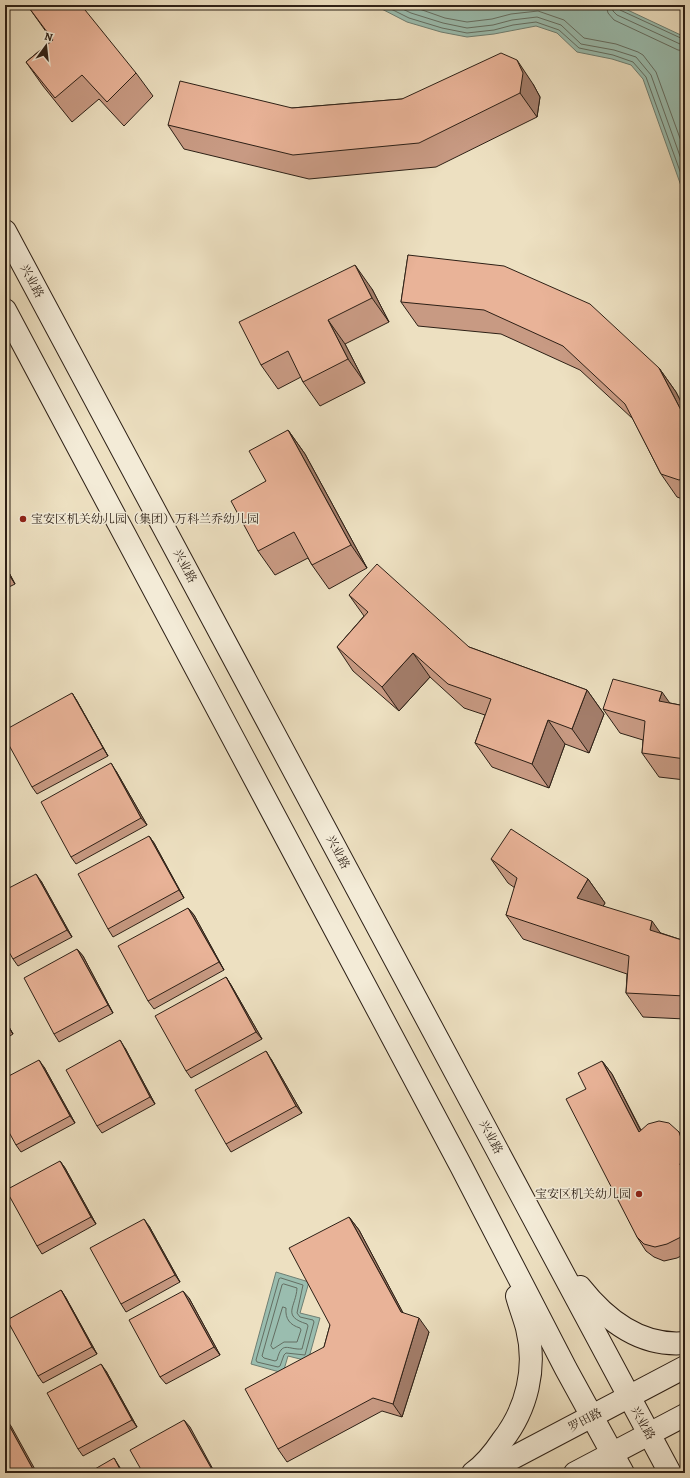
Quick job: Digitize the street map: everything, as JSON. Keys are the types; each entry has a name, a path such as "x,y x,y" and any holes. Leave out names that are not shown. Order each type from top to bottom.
{"main road":[{"name":"兴业路","path":"5,231 670,1473"},
{"path":"5,310 623,1473"},
{"path":"547,1242 590,1299 604,1314 624,1329 643,1338 664,1343 685,1343"},
{"path":"473,1473 495,1451 519,1415 525,1401 530,1372 530,1355 527,1330 506,1254"},
{"name":"罗田路","path":"484,1473 685,1367"},
{"path":"575,1473 685,1415"}],"water":[{"path":"374,5 617,5 685,37 685,197 643,79 631,65 612,59 577,52 557,33 536,26 494,34 467,37 441,32 407,22"},
{"path":"276,1272 309,1282 300,1313 320,1318 308,1361 288,1356 283,1373 251,1364"}],"building":[{"path":"27,5 81,5 136,73 107,102 82,75 55,98 26,62 53,40"},
{"path":"501,53 517,60 523,73 520,93 419,143 293,155 168,125 180,81 292,108 402,99"},
{"path":"408,255 504,266 590,304 659,368 685,418 685,478 679,480 661,474 625,404 563,346 484,310 401,302"},
{"path":"355,265 372,298 328,320 348,359 303,382 288,351 261,365 239,322"},
{"path":"288,430 351,545 312,565 294,532 258,551 231,501 266,481 249,451"},
{"path":"377,564 469,647 587,690 572,729 548,720 532,764 475,743 491,699 448,684 413,653 382,687 337,647 368,612 349,595"},
{"path":"613,679 662,692 659,701 685,706 685,759 642,753 645,721 603,709"},
{"path":"72,693 103,748 32,787 5,738 5,730"},
{"path":"111,763 141,818 71,857 41,802"},
{"path":"511,829 588,879 577,898 652,921 650,930 685,941 683,961 685,961 685,996 626,993 629,956 506,915 517,878 491,859"},
{"path":"149,836 179,890 108,929 78,874"},
{"path":"36,874 67,930 13,959 5,945 5,890"},
{"path":"188,908 219,962 148,1001 118,946"},
{"path":"77,949 108,1005 54,1034 24,978"},
{"path":"226,977 256,1032 186,1071 155,1016"},
{"path":"120,1040 150,1097 97,1126 66,1070"},
{"path":"266,1051 296,1106 226,1144 195,1090"},
{"path":"39,1060 70,1116 16,1145 5,1125 5,1078"},
{"path":"602,1061 639,1132 648,1124 659,1121 669,1123 679,1132 683,1152 680,1165 685,1162 685,1235 667,1244 655,1247 644,1244 637,1237 566,1099 586,1089 578,1073"},
{"path":"60,1161 91,1217 37,1246 6,1190"},
{"path":"349,1217 401,1312 419,1318 393,1404 373,1398 278,1449 245,1389 324,1347 330,1325 289,1248"},
{"path":"144,1219 175,1275 121,1304 90,1248"},
{"path":"61,1290 92,1347 38,1376 7,1320"},
{"path":"183,1291 214,1347 160,1377 129,1320"},
{"path":"101,1364 132,1420 78,1449 47,1393"},
{"path":"5,1418 35,1473 5,1473"},
{"path":"184,1420 214,1473 143,1473 130,1450"},
{"path":"114,1458 122,1473 88,1473"}],"place":[{"name":"宝安区机关幼儿园（集团）万科兰乔幼儿园","path":"23,519"},
{"name":"宝安区机关幼儿园","path":"639,1194"}]}
